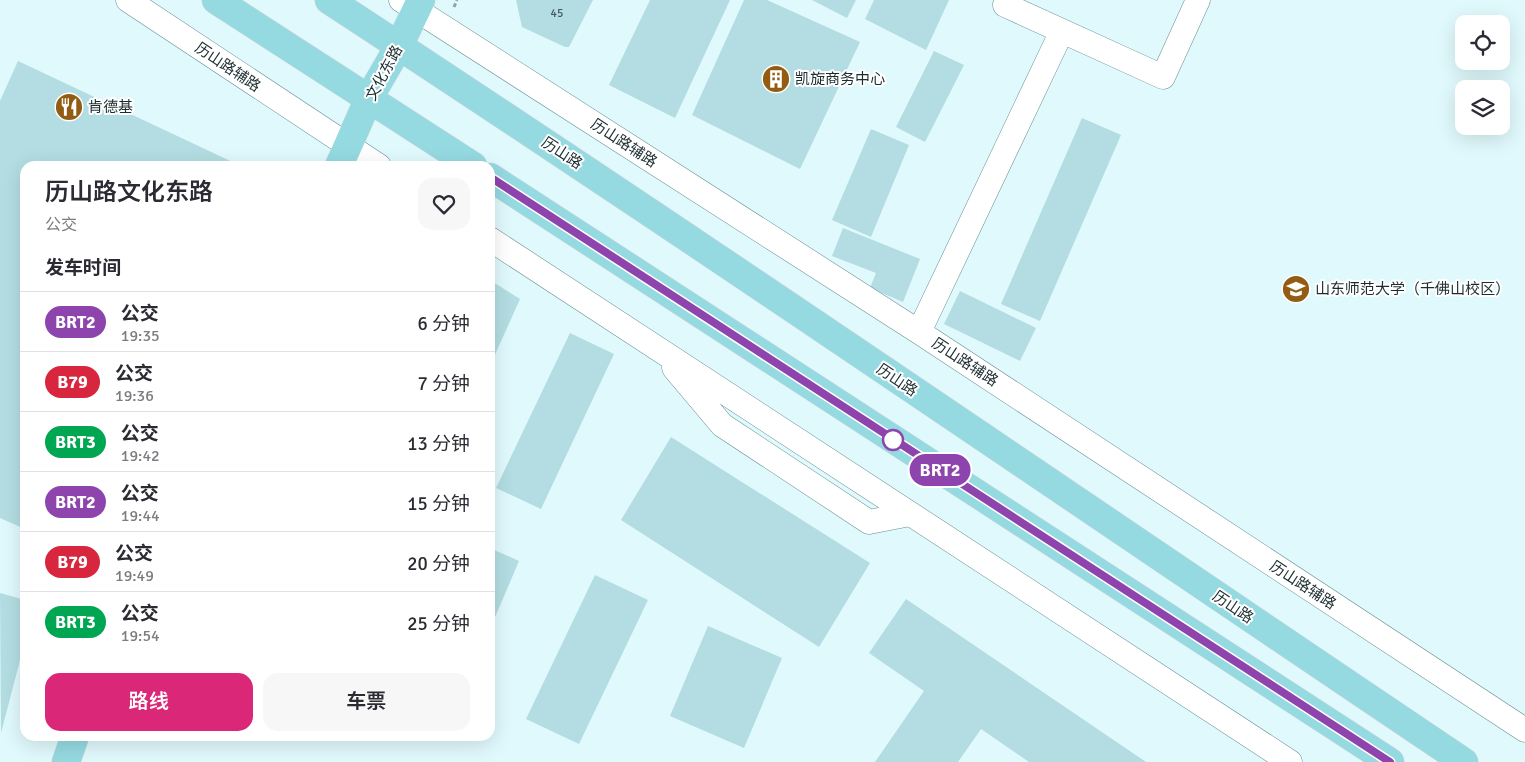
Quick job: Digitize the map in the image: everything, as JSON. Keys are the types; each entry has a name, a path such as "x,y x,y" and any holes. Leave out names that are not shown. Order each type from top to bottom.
{"main road":[{"path":"216,0 465,161"},
{"name":"历山路","path":"329,0 701,245 905,386 1464,762"},
{"name":"文化东路","path":"344,156 370,98 399,46 412,3"},
{"path":"495,180 1390,762"},
{"path":"66,762 73,741"}],"street":[{"name":"历山路辅路","path":"128,0 344,156 362,161"},
{"path":"1007,0 1005,5 1163,77 1198,0"},
{"name":"历山路辅路","path":"412,3 919,332 1525,730"},
{"path":"919,332 1061,32"},
{"path":"495,242 1290,762"}],"building":[{"path":"516,0 593,0 569,47 565,47 522,27"},
{"path":"650,0 730,0 675,118 609,85"},
{"name":"凯旋商务中心","path":"744,0 767,0 860,42 800,169 692,115"},
{"path":"812,0 856,0 847,18"},
{"path":"874,0 949,0 926,50 865,19"},
{"path":"934,51 964,65 925,142 896,127"},
{"path":"18,61 230,161 20,161 20,527 0,518 0,101"},
{"path":"1082,118 1121,135 1040,321 1001,304"},
{"path":"871,129 909,145 871,237 832,220"},
{"path":"843,228 920,259 903,302 870,288 876,273 832,256"},
{"path":"495,283 520,299 495,355"},
{"path":"960,291 1036,328 1020,361 944,324"},
{"path":"570,333 614,354 541,509 496,488"},
{"path":"671,437 870,563 819,647 621,520"},
{"path":"495,550 519,561 495,617"},
{"path":"595,575 648,600 579,744 526,719"},
{"path":"0,593 20,599 20,660 1,733"},
{"path":"906,599 1146,762 1029,762 981,729 958,762 875,762 924,691 869,653"},
{"path":"708,626 782,658 744,748 670,716"}],"bus line":[{"name":"BRT2","path":"495,180 1390,762"}],"place":[{"name":"凯旋商务中心","path":"776,79"},
{"name":"肯德基","path":"69,107"},
{"name":"山东师范大学（千佛山校区）","path":"1296,289"}]}
